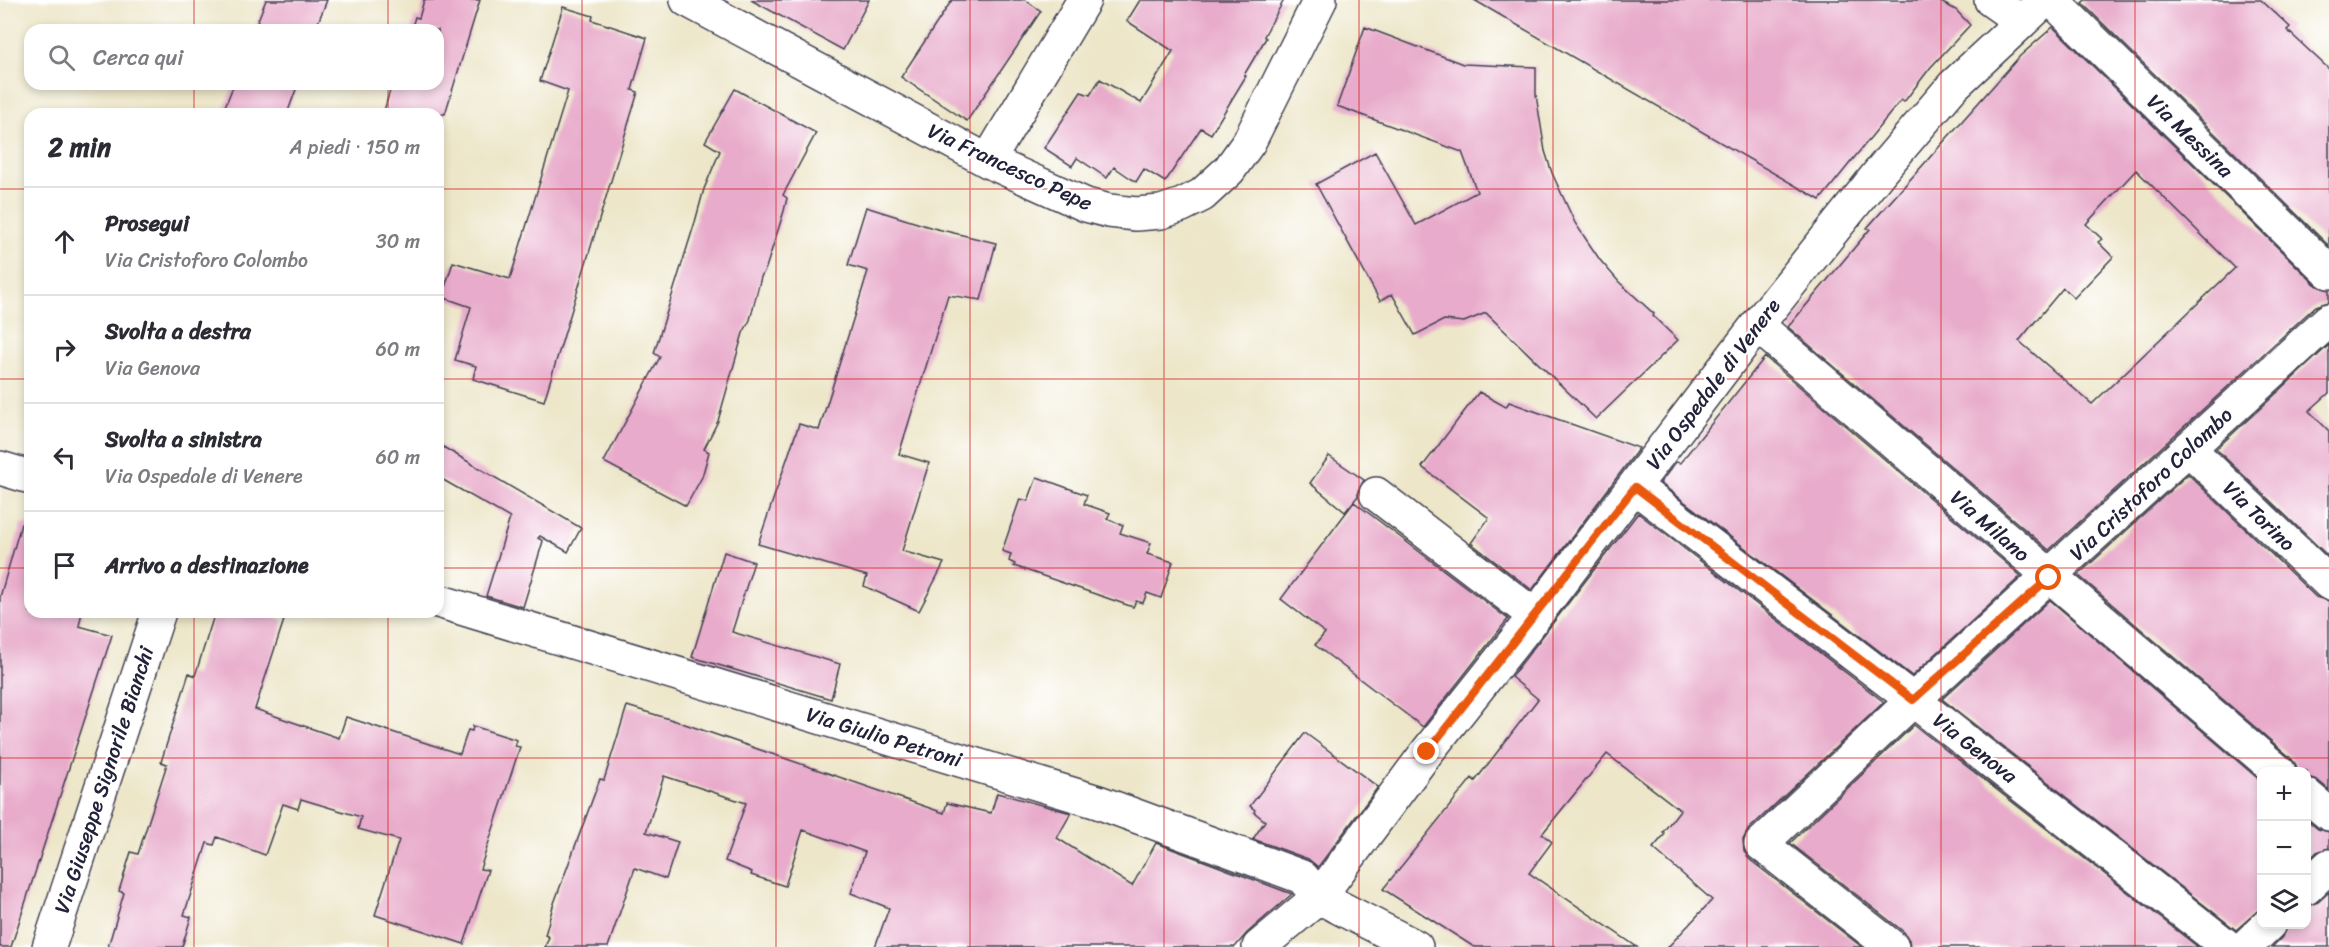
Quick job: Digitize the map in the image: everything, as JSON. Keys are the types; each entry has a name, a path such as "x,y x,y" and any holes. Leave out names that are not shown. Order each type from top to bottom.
{"street":[{"name":"Via Francesco Pepe","path":"687,0 988,161 1070,199 1109,211 1136,214 1161,212 1202,195 1217,183 1240,158 1320,0"},
{"path":"988,161 1084,0"},
{"path":"1991,0 2033,10"},
{"name":"Via Messina","path":"2052,0 2329,272"},
{"name":"Via Ospedale di Venere","path":"1259,947 1319,897 1427,752 1635,487 1757,325 1883,168 1953,86 2033,10"},
{"name":"Via Cristoforo Colombo","path":"1892,947 1761,844 1913,700 2329,320"},
{"name":"Via Milano","path":"1757,325 2049,578 2273,767"},
{"name":"Via Torino","path":"2190,448 2329,583"},
{"path":"0,468 24,475"},
{"name":"Via Genova","path":"1635,487 1913,700 2228,947"},
{"path":"1376,494 1535,616"},
{"name":"Via Giulio Petroni","path":"444,604 1098,802 1302,877 1319,897 1416,947"},
{"name":"Via Giuseppe Signorile Bianchi","path":"49,947 157,618"},
{"path":"2311,798 2329,814"},
{"path":"2311,884 2329,866"},
{"path":"2246,947 2264,929"}],"building":[{"path":"266,0 327,0 317,24 256,24"},
{"path":"424,0 480,0 445,114 444,108 385,108 390,90 444,90 444,24 413,24 415,17 419,18"},
{"path":"751,0 869,0 843,50"},
{"path":"952,0 1025,0 1041,11 967,121 901,77"},
{"path":"1140,0 1284,0 1264,36 1266,38 1244,75 1246,76 1211,134 1201,128 1165,182 1144,169 1136,182 1114,167 1107,178 1077,158 1072,166 1044,148 1081,92 1090,95 1100,79 1141,103 1173,51 1127,21"},
{"path":"1474,0 1937,0 1956,10 1970,25 1930,68 1904,102 1901,100 1820,200"},
{"path":"2085,0 2261,0 2290,27 2287,30 2329,69 2329,246 2082,3"},
{"path":"563,7 593,16 592,20 647,38 632,90 638,92 544,401 473,379 476,366 455,360 471,307 444,298 453,262 510,279 568,91 540,81"},
{"path":"1365,27 1463,64 1536,67 1536,95 1545,151 1552,173 1575,223 1600,260 1619,282 1678,340 1596,419 1486,313 1464,322 1444,320 1415,335 1392,294 1380,301 1316,184 1375,152 1416,225 1477,192 1462,152 1337,106"},
{"path":"2053,27 2316,285 2329,290 2329,302 2316,306 2049,550 1788,327 1870,229 1867,228 2020,56","holes":["2136,170 2235,268 2092,404 2019,341 2063,288 2074,298 2113,257 2098,242 2102,239 2086,224"]},
{"path":"735,89 816,133 783,195 787,198 784,211 761,277 750,320 743,333 718,421 704,449 709,452 702,477 686,506 604,462 660,357 654,353 704,189 720,151 705,142"},
{"path":"232,90 296,90 289,108 224,108"},
{"path":"866,207 933,228 996,243 981,300 948,295 899,454 929,463 902,551 944,563 919,611 864,586 867,576 758,544 799,424 819,430 868,271 848,265"},
{"path":"2329,345 2329,393 2309,411 2329,431 2329,557 2216,449"},
{"path":"1765,357 2021,576 1912,676 1660,483 1676,462 1680,463"},
{"path":"1479,392 1506,407 1509,402 1639,448 1532,590 1471,543 1489,518 1422,467"},
{"path":"444,448 581,528 568,552 540,536 538,538 543,541 523,607 486,596 510,518 444,480"},
{"path":"1329,456 1364,480 1358,496 1345,512 1310,483"},
{"path":"2188,474 2316,597 2329,601 2329,790 2311,778 2311,767 2296,767 2291,758 2078,575"},
{"path":"1037,477 1087,495 1084,504 1110,513 1107,519 1123,525 1120,533 1151,543 1147,554 1173,562 1161,598 1147,593 1143,603 1136,601 1133,607 1014,566 1015,564 1009,561 1011,554 1002,551 1020,499 1028,501"},
{"path":"1354,502 1508,619 1423,727 1315,645 1325,633 1281,599"},
{"path":"1638,513 1884,702 1748,830 1743,840 1744,851 1749,859 1862,947 1668,947 1712,900 1653,848 1680,810 1607,754 1542,834 1552,842 1529,873 1637,947 1474,947 1383,889 1472,778 1475,781 1538,699 1511,677"},
{"path":"21,524 24,524 24,618 81,618 79,626 112,635 11,947 0,947 0,597"},
{"path":"724,552 754,562 732,632 840,664 831,699 692,657"},
{"path":"2050,600 2257,778 2257,911 2236,930 1942,699"},
{"path":"213,618 278,618 284,620 255,709 339,738 346,717 460,754 468,730 472,731 473,726 517,740 515,746 520,747 480,869 488,870 464,944 375,915 399,840 358,829 361,817 301,799 298,809 283,804 265,855 217,837 214,845 207,843 184,915 191,917 182,947 108,947 124,893 119,891 131,852 138,854 167,764 161,762 189,673 195,676"},
{"path":"627,706 944,813 947,803 991,813 997,793 1071,813 1057,838 1132,886 1156,843 1292,894 1247,933 1235,947 875,947 889,908 851,893 865,852 803,830 785,886 751,875 752,872 725,861 746,803 664,776 646,832 678,842 666,879 635,868 608,947 545,947 549,937 545,935 553,906 600,779 604,780"},
{"path":"1914,725 2198,947 1910,947 1904,932 1790,843"},
{"path":"1305,733 1378,787 1318,867 1308,859 1253,839 1265,821 1250,806"},
{"path":"2311,823 2318,829 2329,832 2329,848 2317,852 2311,858"},
{"path":"2329,892 2329,947 2272,947 2282,937 2285,929 2311,929 2311,905 2318,902"}],"route":[{"path":"1427,752 1635,487 1913,700 2049,578"}]}
